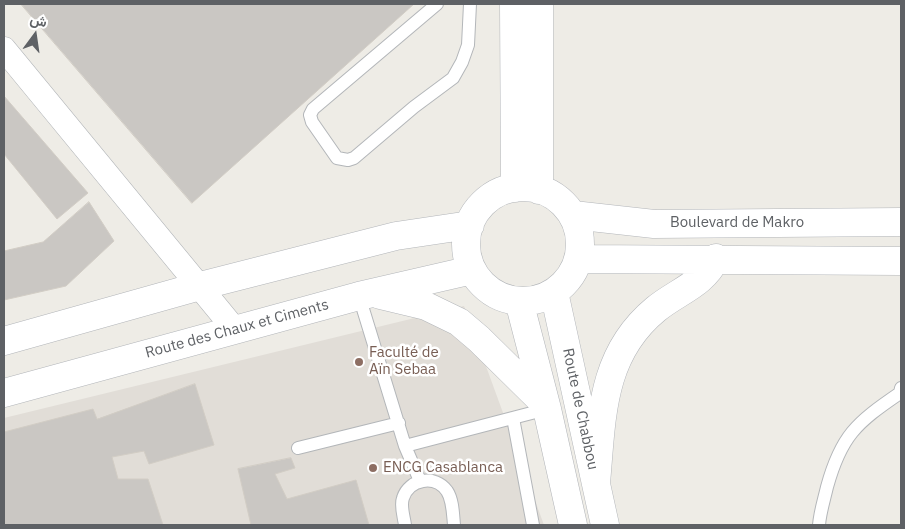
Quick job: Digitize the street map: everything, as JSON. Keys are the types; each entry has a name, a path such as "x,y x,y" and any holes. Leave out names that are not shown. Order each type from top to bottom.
{"street":[{"path":"514,4 527,189"},
{"path":"527,189 539,4"},
{"path":"4,49 236,331"},
{"path":"527,189 555,197 573,215 580,241 579,259 569,279 554,292 541,298 519,301 506,299 491,291 479,280 472,270 466,247 470,225 484,203 494,196 527,189"},
{"name":"Boulevard de Makro","path":"573,215 654,224 901,222"},
{"path":"4,341 200,286 396,236 470,225"},
{"path":"579,259 716,258 901,261"},
{"path":"596,483 604,398 608,382 621,352 646,319 666,302 700,281 716,258"},
{"name":"Route des Chaux et Ciments","path":"4,393 140,354 236,331 364,294 472,270"},
{"name":"Route de Chabbou","path":"554,292 605,525"},
{"path":"364,294 413,302 459,322 479,339 547,408"},
{"path":"519,301 547,408 573,525"}],"lane":[{"path":"437,4 313,109 311,119 337,158 348,160 354,158 414,106 453,78 462,62 468,45 470,4"},
{"path":"364,294 405,446 420,481"},
{"path":"819,525 835,459 844,442 857,426 900,393 901,388"},
{"path":"405,446 547,408"},
{"path":"513,418 533,525"},
{"path":"298,448 399,423"},
{"path":"405,525 402,505 403,497 407,490 420,481 435,482 447,491 454,525"}],"shaded area":[{"name":"Faculté de Aïn Sebaa","path":"464,306 544,525 4,525 4,418"}],"building":[{"path":"21,4 414,4 192,203"},
{"path":"4,96 88,193 57,219 4,154"},
{"path":"89,202 114,241 66,286 4,300 4,251 43,242"},
{"path":"195,384 214,445 149,464 144,451 112,457 118,479 148,479 163,525 4,525 4,432 93,409 97,419"},
{"path":"291,458 295,468 275,474 287,499 356,480 369,525 251,525 238,469"}],"place":[{"name":"Faculté de Aïn Sebaa","path":"359,362"},
{"name":"ENCG Casablanca","path":"373,468"}]}
